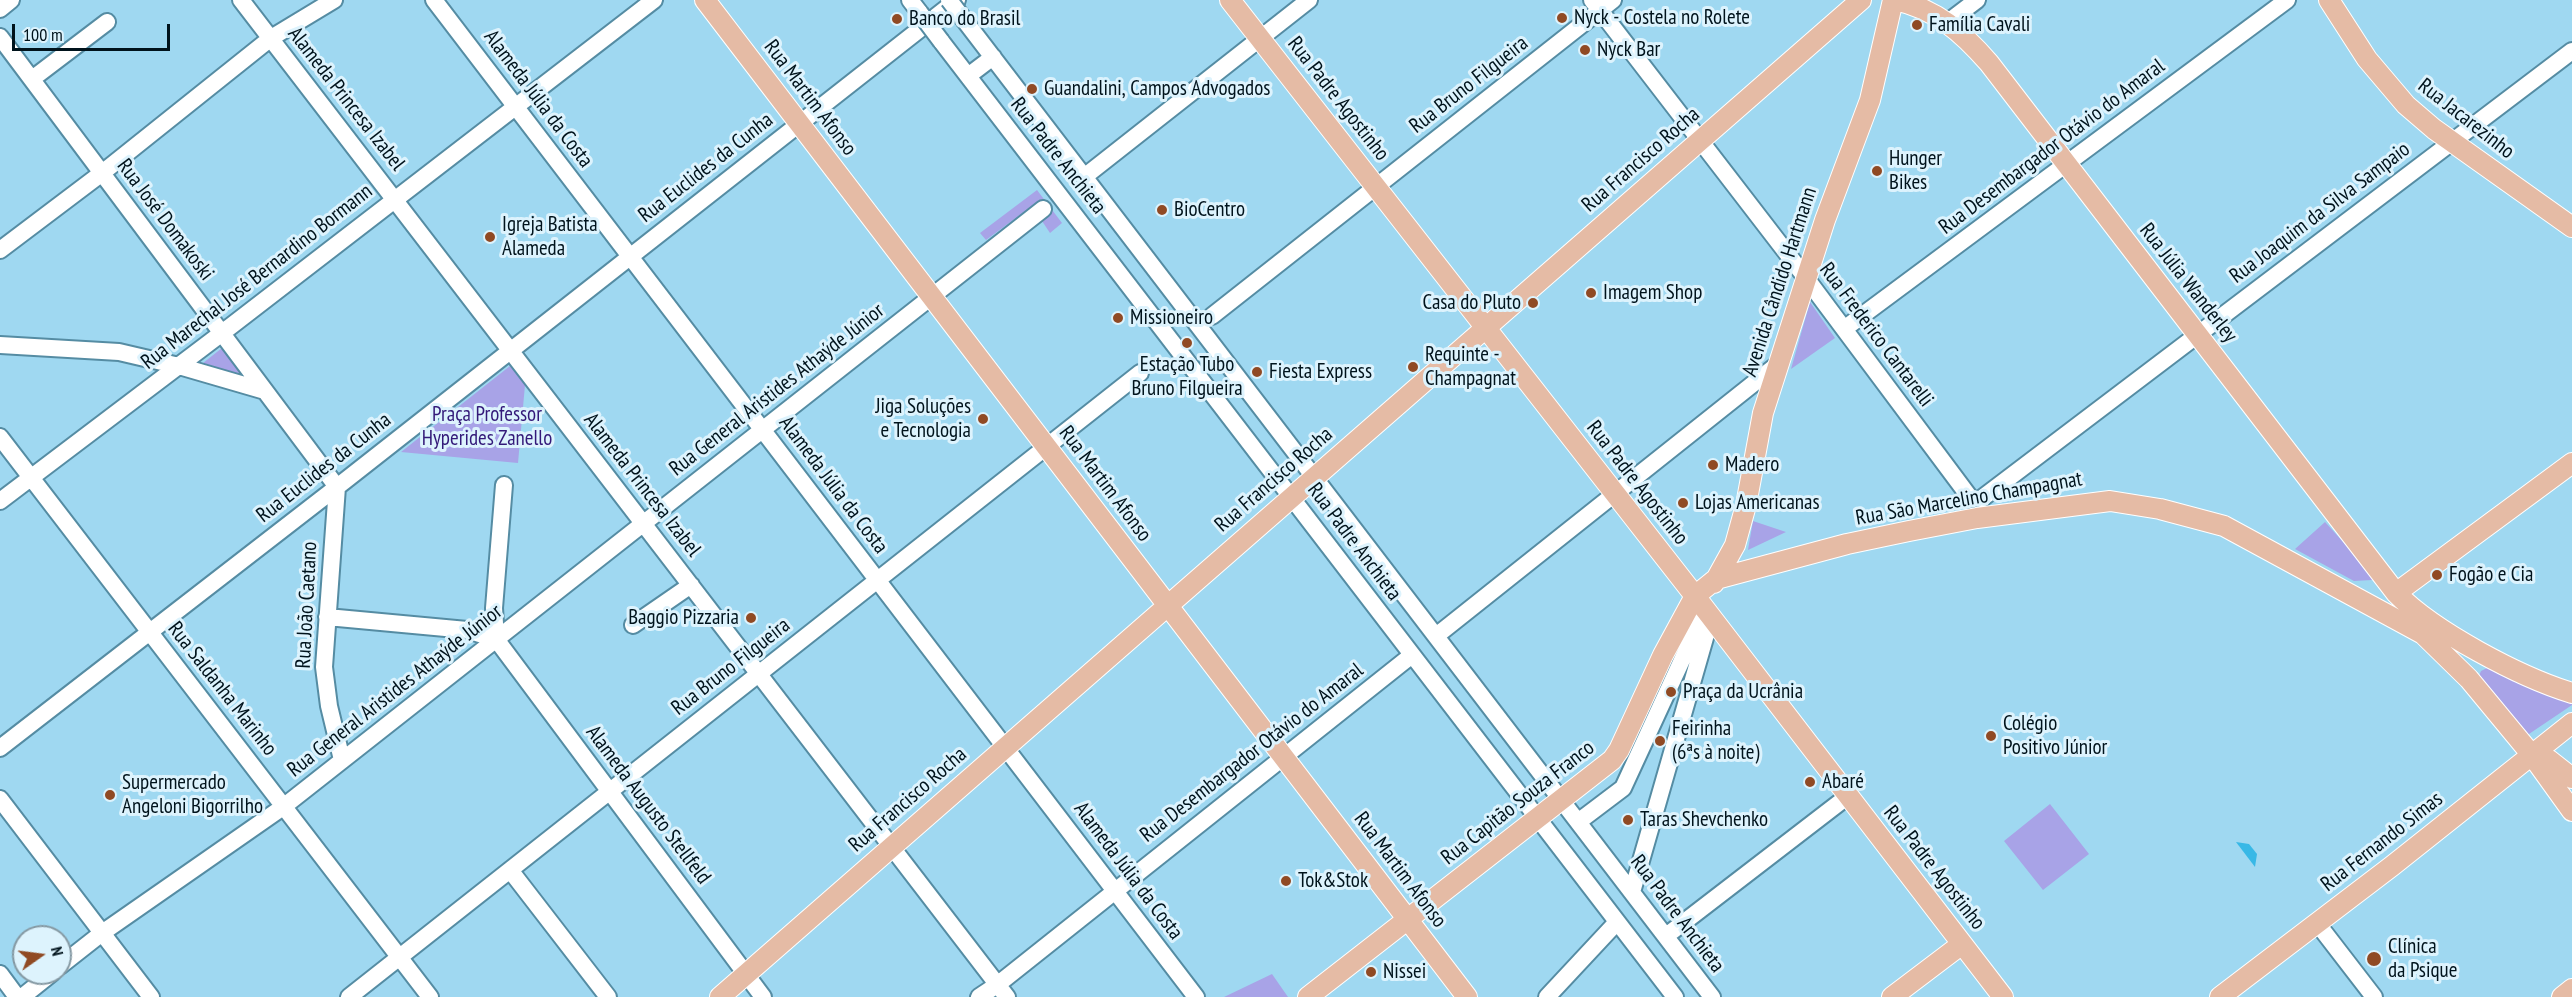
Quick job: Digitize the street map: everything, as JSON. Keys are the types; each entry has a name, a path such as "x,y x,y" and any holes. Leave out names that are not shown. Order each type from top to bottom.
{"main road":[{"name":"Rua Martim Afonso","path":"705,0 1467,997"},
{"name":"Rua Padre Agostinho","path":"1230,0 1704,608 2003,997"},
{"name":"Rua Francisco Rocha","path":"720,997 1861,0"},
{"name":"Rua Júlia Wanderley","path":"1894,0 1934,12 1989,63 2396,593"},
{"name":"Avenida Cândido Hartmann","path":"1716,579 1728,560 1740,528 1759,430 1778,364 1832,200 1870,100 1894,0"},
{"name":"Rua Jacarezinho","path":"2329,0 2367,59 2391,90 2421,119 2572,227"},
{"path":"2565,728 2564,712 2567,691 2506,664 2424,618 2396,593 2572,463"},
{"name":"Rua São Marcelino Champagnat","path":"1704,608 1716,579 1847,544 1976,505 2110,501 2160,509 2224,526 2423,634 2469,679"},
{"path":"2356,597 2373,588 2382,574"},
{"path":"1704,608 1709,601 1716,579"},
{"name":"Rua Capitão Souza Franco","path":"1321,993 1408,920 1616,756 1663,655 1704,608"},
{"path":"2506,664 2476,663 2469,670 2469,679 2531,754 2572,811"},
{"name":"Rua Fernando Simas","path":"2220,997 2565,728"},
{"path":"2531,754 2549,760 2572,778"},
{"path":"1892,997 1962,944"},
{"path":"2562,997 2572,989"}],"street":[{"path":"0,9 11,0"},
{"name":"Alameda Princesa Izabel","path":"241,0 1002,991"},
{"path":"0,250 102,173 270,38 334,0"},
{"name":"Alameda Júlia da Costa","path":"434,0 1196,997"},
{"name":"Rua Marechal José Bernardino Bormann","path":"0,501 654,0"},
{"name":"Rua Padre Anchieta","path":"949,0 1712,997"},
{"name":"Rua Euclides da Cunha","path":"0,748 337,487 957,0"},
{"path":"1084,177 1309,0"},
{"path":"1934,12 1977,0"},
{"name":"Rua Desembargador Otávio do Amaral","path":"1844,329 2287,0"},
{"name":"Rua Frederico Cantarelli","path":"1601,3 1700,141 1976,505"},
{"name":"Rua Bruno Filgueira","path":"1212,316 1376,187 1601,3"},
{"name":"Rua Padre Anchieta","path":"915,7 1675,997"},
{"path":"32,79 107,22"},
{"name":"Rua José Domakoski","path":"0,37 337,487"},
{"name":"Rua Joaquim da Silva Sampaio","path":"1976,505 2197,334 2572,51"},
{"path":"968,76 993,57"},
{"name":"Rua General Aristides Athaýde Júnior","path":"72,957 102,933 284,807 1043,209"},
{"path":"0,345 110,351 179,366 265,391"},
{"path":"1436,636 1778,364"},
{"name":"Rua Bruno Filgueira","path":"349,997 1140,373"},
{"name":"Rua Saldanha Marinho","path":"0,437 429,997"},
{"path":"327,617 467,630 496,639 494,608 504,485"},
{"name":"Rua João Caetano","path":"337,487 325,645 326,689 342,760"},
{"path":"633,625 691,585"},
{"path":"2391,615 2388,606 2390,599 2396,593"},
{"path":"467,630 494,608"},
{"path":"1578,822 1623,788 1704,608"},
{"path":"1632,892 1704,608"},
{"name":"Alameda Augusto Stellfeld","path":"496,639 763,997"},
{"name":"Rua Desembargador Otávio do Amaral","path":"979,997 1002,991 1115,891 1412,655"},
{"path":"1666,936 1848,796"},
{"path":"0,799 151,997"},
{"path":"510,870 608,997"},
{"path":"1546,997 1617,922"},
{"path":"2317,923 2374,997"},
{"path":"0,974 20,997 36,985"}],"green space":[{"path":"1037,190 1062,223 1050,233 1032,206 986,240 980,233"},
{"path":"1810,302 1835,338 1791,369"},
{"path":"222,348 247,380 198,367"},
{"name":"Praça Professor Hyperides Zanello","path":"510,366 525,385 518,463 401,452"},
{"path":"1753,521 1786,532 1748,550"},
{"path":"2325,522 2375,577 2372,580 2354,581 2295,549"},
{"path":"2494,668 2572,700 2572,705 2526,736 2478,678 2481,671"},
{"path":"2050,804 2089,854 2043,890 2004,841"},
{"path":"1272,974 1288,997 1224,997"}],"water":[{"path":"2236,842 2249,844 2257,854 2255,867"}],"place":[{"name":"Nyck - Costela no Rolete","path":"1562,18"},
{"name":"Banco do Brasil","path":"897,19"},
{"name":"Família Cavali","path":"1917,25"},
{"name":"Nyck Bar","path":"1585,50"},
{"name":"Guandalini, Campos Advogados","path":"1032,89"},
{"name":"Hunger Bikes","path":"1877,171"},
{"name":"BioCentro","path":"1162,210"},
{"name":"Igreja Batista Alameda","path":"490,237"},
{"name":"Imagem Shop","path":"1591,293"},
{"name":"Casa do Pluto","path":"1533,303"},
{"name":"Missioneiro","path":"1118,318"},
{"name":"Estação Tubo Bruno Filgueira","path":"1187,343"},
{"name":"Requinte - Champagnat","path":"1413,367"},
{"name":"Fiesta Express","path":"1257,372"},
{"name":"Jiga Soluções e Tecnologia","path":"983,419"},
{"name":"Madero","path":"1713,465"},
{"name":"Lojas Americanas","path":"1683,503"},
{"name":"Fogão e Cia","path":"2437,575"},
{"name":"Baggio Pizzaria","path":"751,618"},
{"name":"Praça da Ucrânia","path":"1671,692"},
{"name":"Colégio Positivo Júnior","path":"1991,736"},
{"name":"Feirinha (6ªs à noite)","path":"1660,741"},
{"name":"Abaré","path":"1810,782"},
{"name":"Supermercado Angeloni Bigorrilho","path":"110,795"},
{"name":"Taras Shevchenko","path":"1628,820"},
{"name":"Tok&Stok","path":"1286,881"},
{"name":"Clínica da Psique","path":"2374,959"},
{"name":"Nissei","path":"1371,972"}]}
